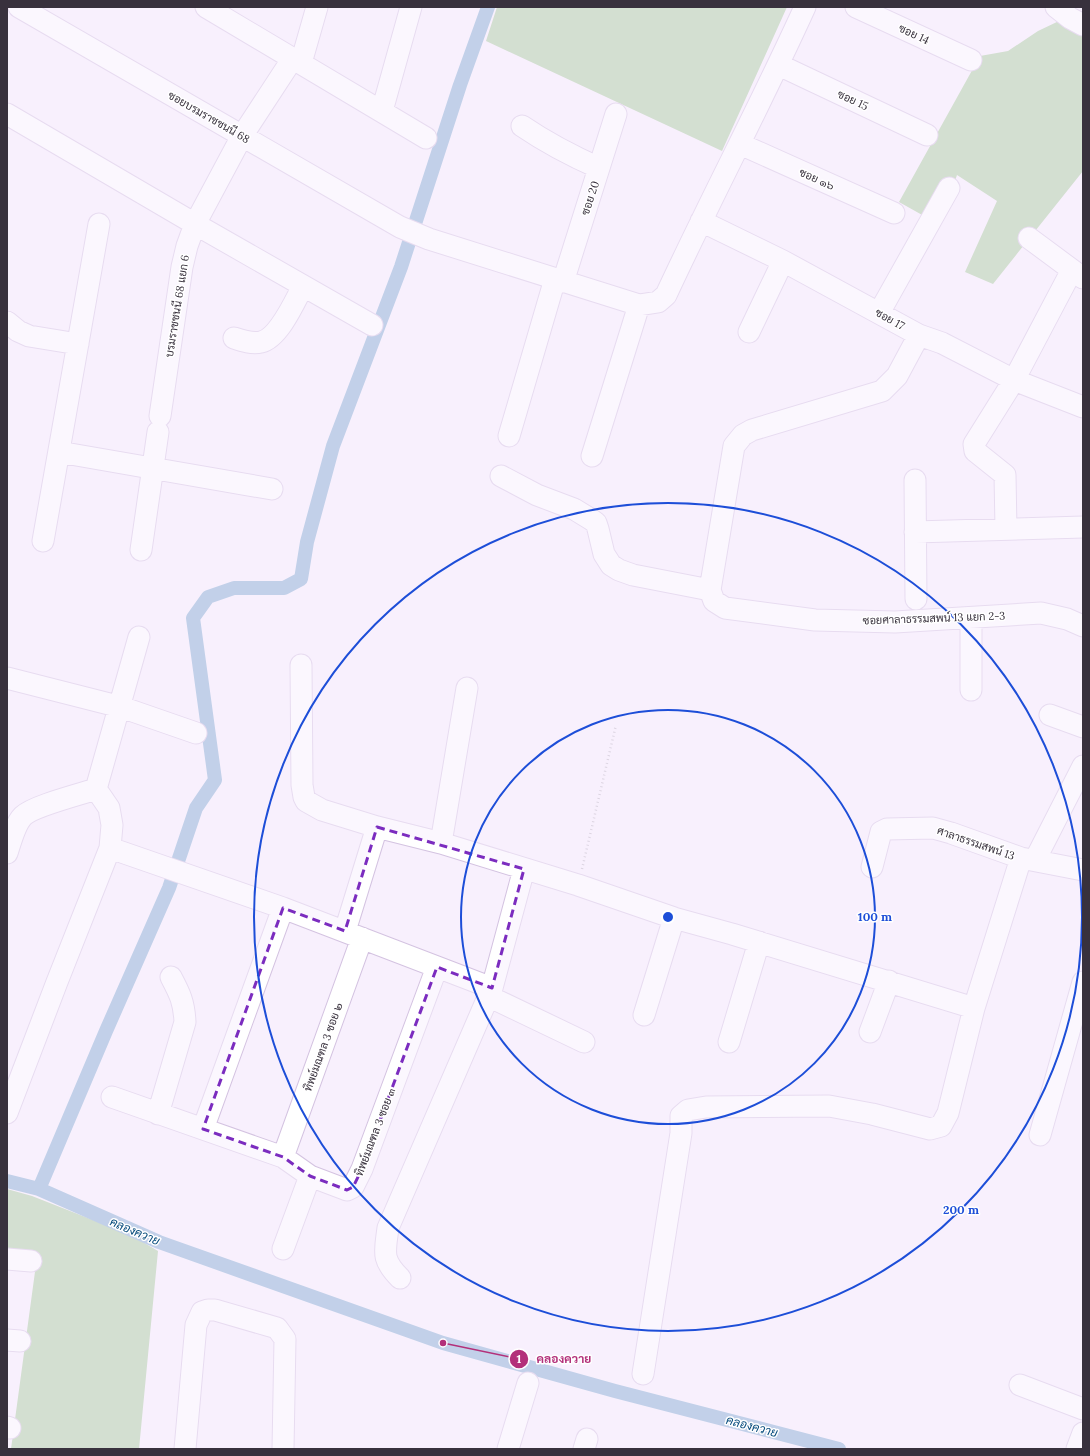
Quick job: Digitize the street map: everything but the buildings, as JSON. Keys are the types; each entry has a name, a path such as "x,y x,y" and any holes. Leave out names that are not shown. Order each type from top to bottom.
{"street":[{"name":"ซอยบรมราชชนนี 68","path":"19,7 400,227 429,239 639,305"},
{"name":"บรมราชชนนี 68 แยก 6","path":"141,550 182,267 187,246 195,224 242,136 297,60 317,7"},
{"path":"382,111 411,7"},
{"path":"592,456 639,305 658,302 666,295 700,221 740,144 805,7"},
{"name":"ซอย 14","path":"856,7 971,60"},
{"path":"214,9 426,138"},
{"name":"ซอย 15","path":"778,65 927,135"},
{"path":"7,114 372,325"},
{"name":"ซอย 20","path":"509,436 559,280 599,168 616,114"},
{"path":"522,126 545,142 599,168"},
{"name":"ซอย ๑๖","path":"740,144 894,213"},
{"path":"879,313 949,188"},
{"name":"ซอย 17","path":"700,221 783,261 919,335 942,343 1014,380 1083,406"},
{"path":"43,541 99,224"},
{"path":"1006,529 1005,475 1001,470 981,457 975,451 974,444 1078,274 1029,238"},
{"path":"749,332 783,261"},
{"path":"234,338 254,343 263,342 278,330 304,286"},
{"path":"7,322 18,331 29,336 78,344"},
{"path":"501,476 537,495 574,510 596,523 604,554 611,565 619,570 633,575 710,590 734,446 743,436 752,430 882,391 897,376 919,335"},
{"path":"59,452 272,489"},
{"path":"915,480 916,599"},
{"path":"915,532 1083,527"},
{"name":"ซอยศาลาธรรมสพน์ 13 แยก 2-3","path":"710,590 714,601 725,608 815,620 895,622 1041,613 1067,619 1083,626"},
{"path":"971,618 971,690"},
{"path":"96,789 121,706 139,637"},
{"path":"301,665 302,785 306,801 322,810 578,885 674,918 760,942 974,1008"},
{"path":"7,678 121,706 196,733"},
{"path":"441,844 467,688"},
{"path":"1050,715 1083,727"},
{"path":"643,1374 681,1133 681,1116 688,1110 706,1107 829,1106 872,1114 930,1129 941,1126 948,1113 974,1008 1028,859 1083,766"},
{"path":"7,1113 64,962 110,848 112,825 109,808 96,789"},
{"path":"7,852 17,826 23,816 33,810 96,789"},
{"name":"ทิพย์มณฑล 3 ซอย ๒","path":"283,1156 354,934 377,827"},
{"name":"ศาลาธรรมสพน์ 13","path":"872,867 881,832 887,829 933,828 1028,859 1083,870"},
{"path":"110,848 283,908 437,967 490,992 584,1042"},
{"path":"400,1278 390,1268 385,1252 388,1228 490,992 524,870"},
{"path":"203,1129 283,908"},
{"path":"644,1015 674,918"},
{"path":"729,1042 760,942"},
{"name":"ทิพย์มณฑล 3 ซอย ๓","path":"112,1097 283,1156 310,1176 339,1188 347,1190 353,1188 362,1169 437,967"},
{"path":"158,1114 185,1022 182,997 171,977"},
{"path":"870,1032 889,981"},
{"path":"1040,1135 1083,982"},
{"path":"283,1249 310,1176"},
{"path":"7,1259 31,1261"},
{"path":"184,1449 196,1325 202,1312 215,1310 277,1328 285,1339 283,1449"},
{"path":"508,1449 528,1383"},
{"path":"1020,1385 1083,1409"},
{"path":"1077,1449 1083,1433"}],"path":[{"path":"578,885 616,726"}],"highlighted area":[{"path":"377,827 524,869 492,988 437,967 362,1169 353,1187 347,1190 310,1176 283,1157 203,1129 283,908 345,931"}],"green space":[{"path":"497,7 787,7 722,151 486,41"},
{"path":"1059,21 1083,33 1083,171 993,284 965,272 997,201 957,175 940,225 899,202 980,56 1008,51 1038,31"},
{"path":"7,1189 32,1196 131,1235 158,1251 139,1449 11,1449 37,1257 7,1254"}],"waterway":[{"path":"39,1189 169,888 196,808 215,780 193,618 208,597 234,588 284,588 301,579 307,542 333,446 401,267 460,85 488,7"},
{"name":"คลองควาย","path":"7,1181 39,1189 159,1242 443,1343 615,1391 839,1449"}],"place":[{"name":"คลองควาย","path":"443,1343"}]}
